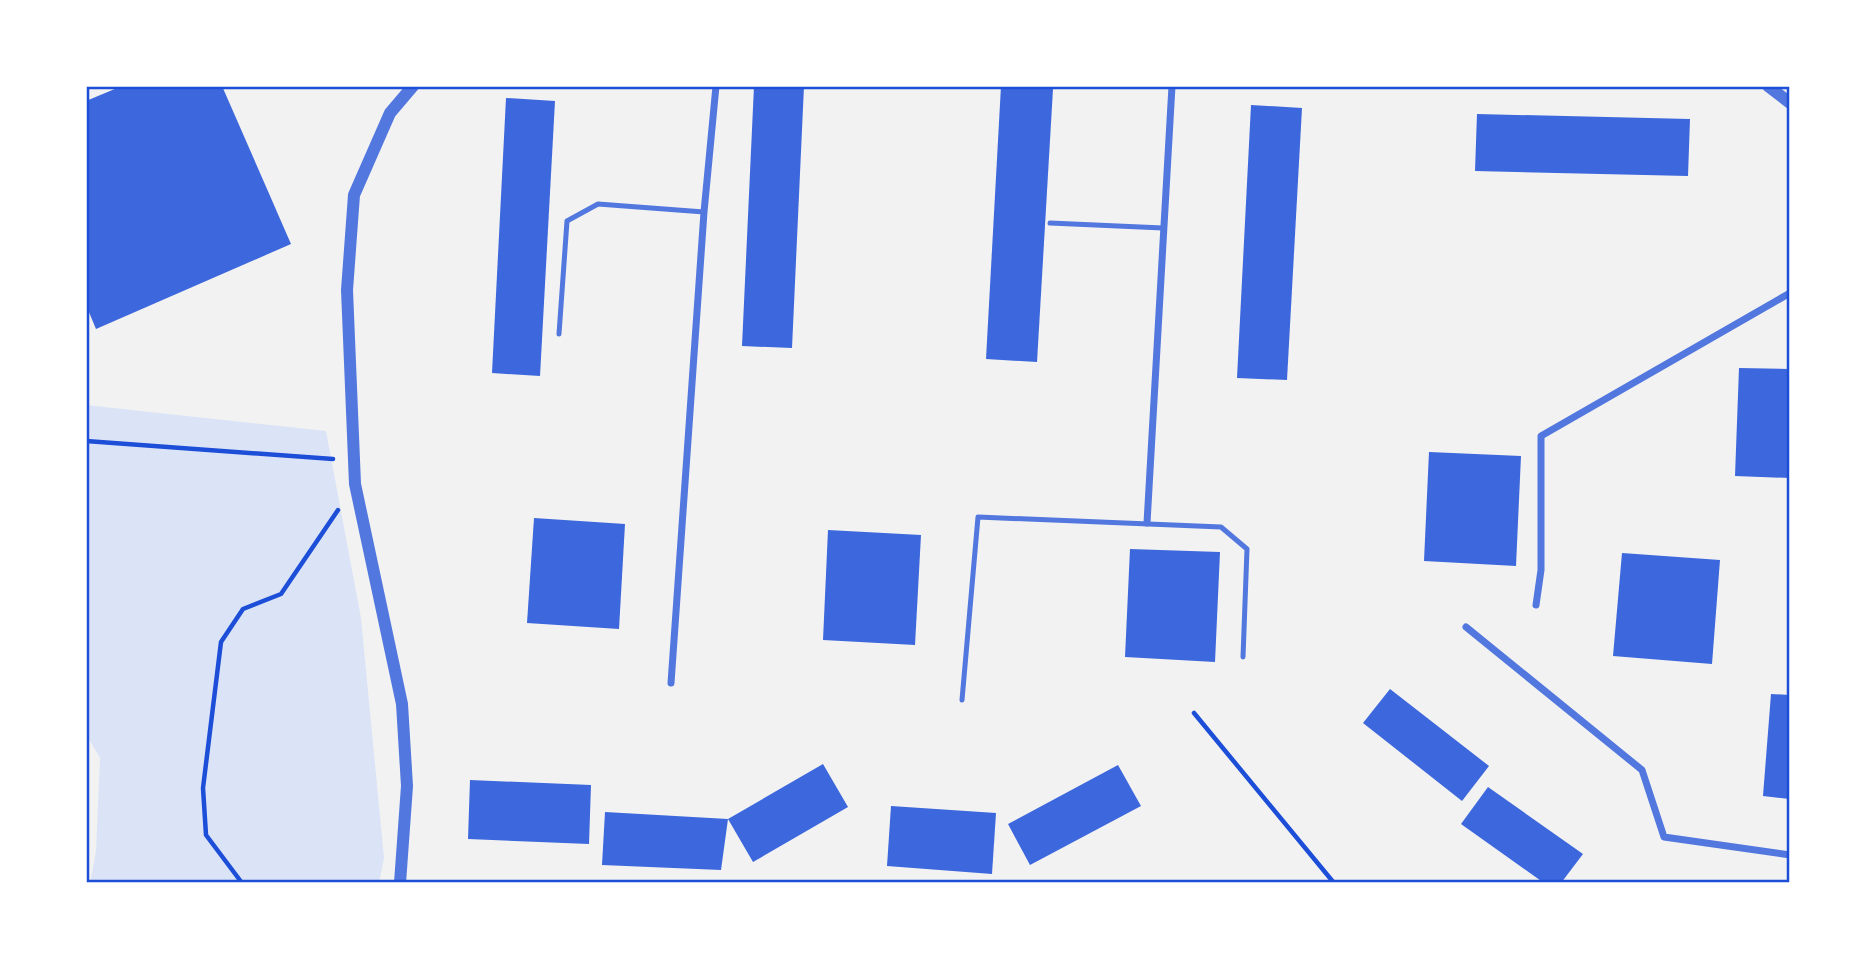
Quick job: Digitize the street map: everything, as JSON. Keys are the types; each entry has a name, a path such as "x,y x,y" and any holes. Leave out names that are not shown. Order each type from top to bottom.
{"street":[{"path":"400,883 407,786 402,704 355,484 347,290 354,195 390,113 413,86"},
{"path":"671,683 704,212 716,86"},
{"path":"1147,523 1172,86"},
{"path":"1768,86 1790,103"},
{"path":"1536,605 1541,570 1541,436 1790,293"},
{"path":"1466,628 1642,770 1664,837 1790,855"}],"lane":[{"path":"559,334 567,221 598,204 704,212"},
{"path":"1050,223 1163,228"},
{"path":"962,700 978,517 1221,527 1247,549 1243,657"}],"path":[{"path":"86,441 353,460"},
{"path":"242,883 206,835 203,788 221,642 243,609 281,594 355,484"},
{"path":"1194,713 1334,883"}],"shaded area":[{"path":"86,405 326,431 361,618 384,858 379,883 90,883 96,851 100,758 86,734"}],"building":[{"path":"122,86 222,86 291,244 96,329 86,305 86,101"},
{"path":"754,86 804,86 792,348 742,346"},
{"path":"1001,86 1053,89 1037,362 986,359"},
{"path":"506,98 555,101 540,376 492,373"},
{"path":"1251,105 1302,108 1287,380 1237,378"},
{"path":"1477,114 1690,119 1688,176 1475,171"},
{"path":"1739,368 1790,369 1790,478 1735,476"},
{"path":"1429,452 1521,456 1516,566 1424,561"},
{"path":"534,518 625,524 619,629 527,623"},
{"path":"828,530 921,535 915,645 823,640"},
{"path":"1130,549 1220,552 1215,662 1125,657"},
{"path":"1622,553 1720,560 1712,664 1613,656"},
{"path":"1390,689 1489,766 1462,801 1363,723"},
{"path":"1771,694 1790,695 1790,799 1763,796"},
{"path":"823,764 848,807 753,862 728,819"},
{"path":"1118,765 1141,806 1030,865 1008,824"},
{"path":"470,780 591,785 589,844 468,839"},
{"path":"1488,787 1583,854 1561,883 1544,883 1461,824"},
{"path":"891,806 996,813 992,874 887,866"},
{"path":"605,812 728,819 721,870 602,865"}]}
